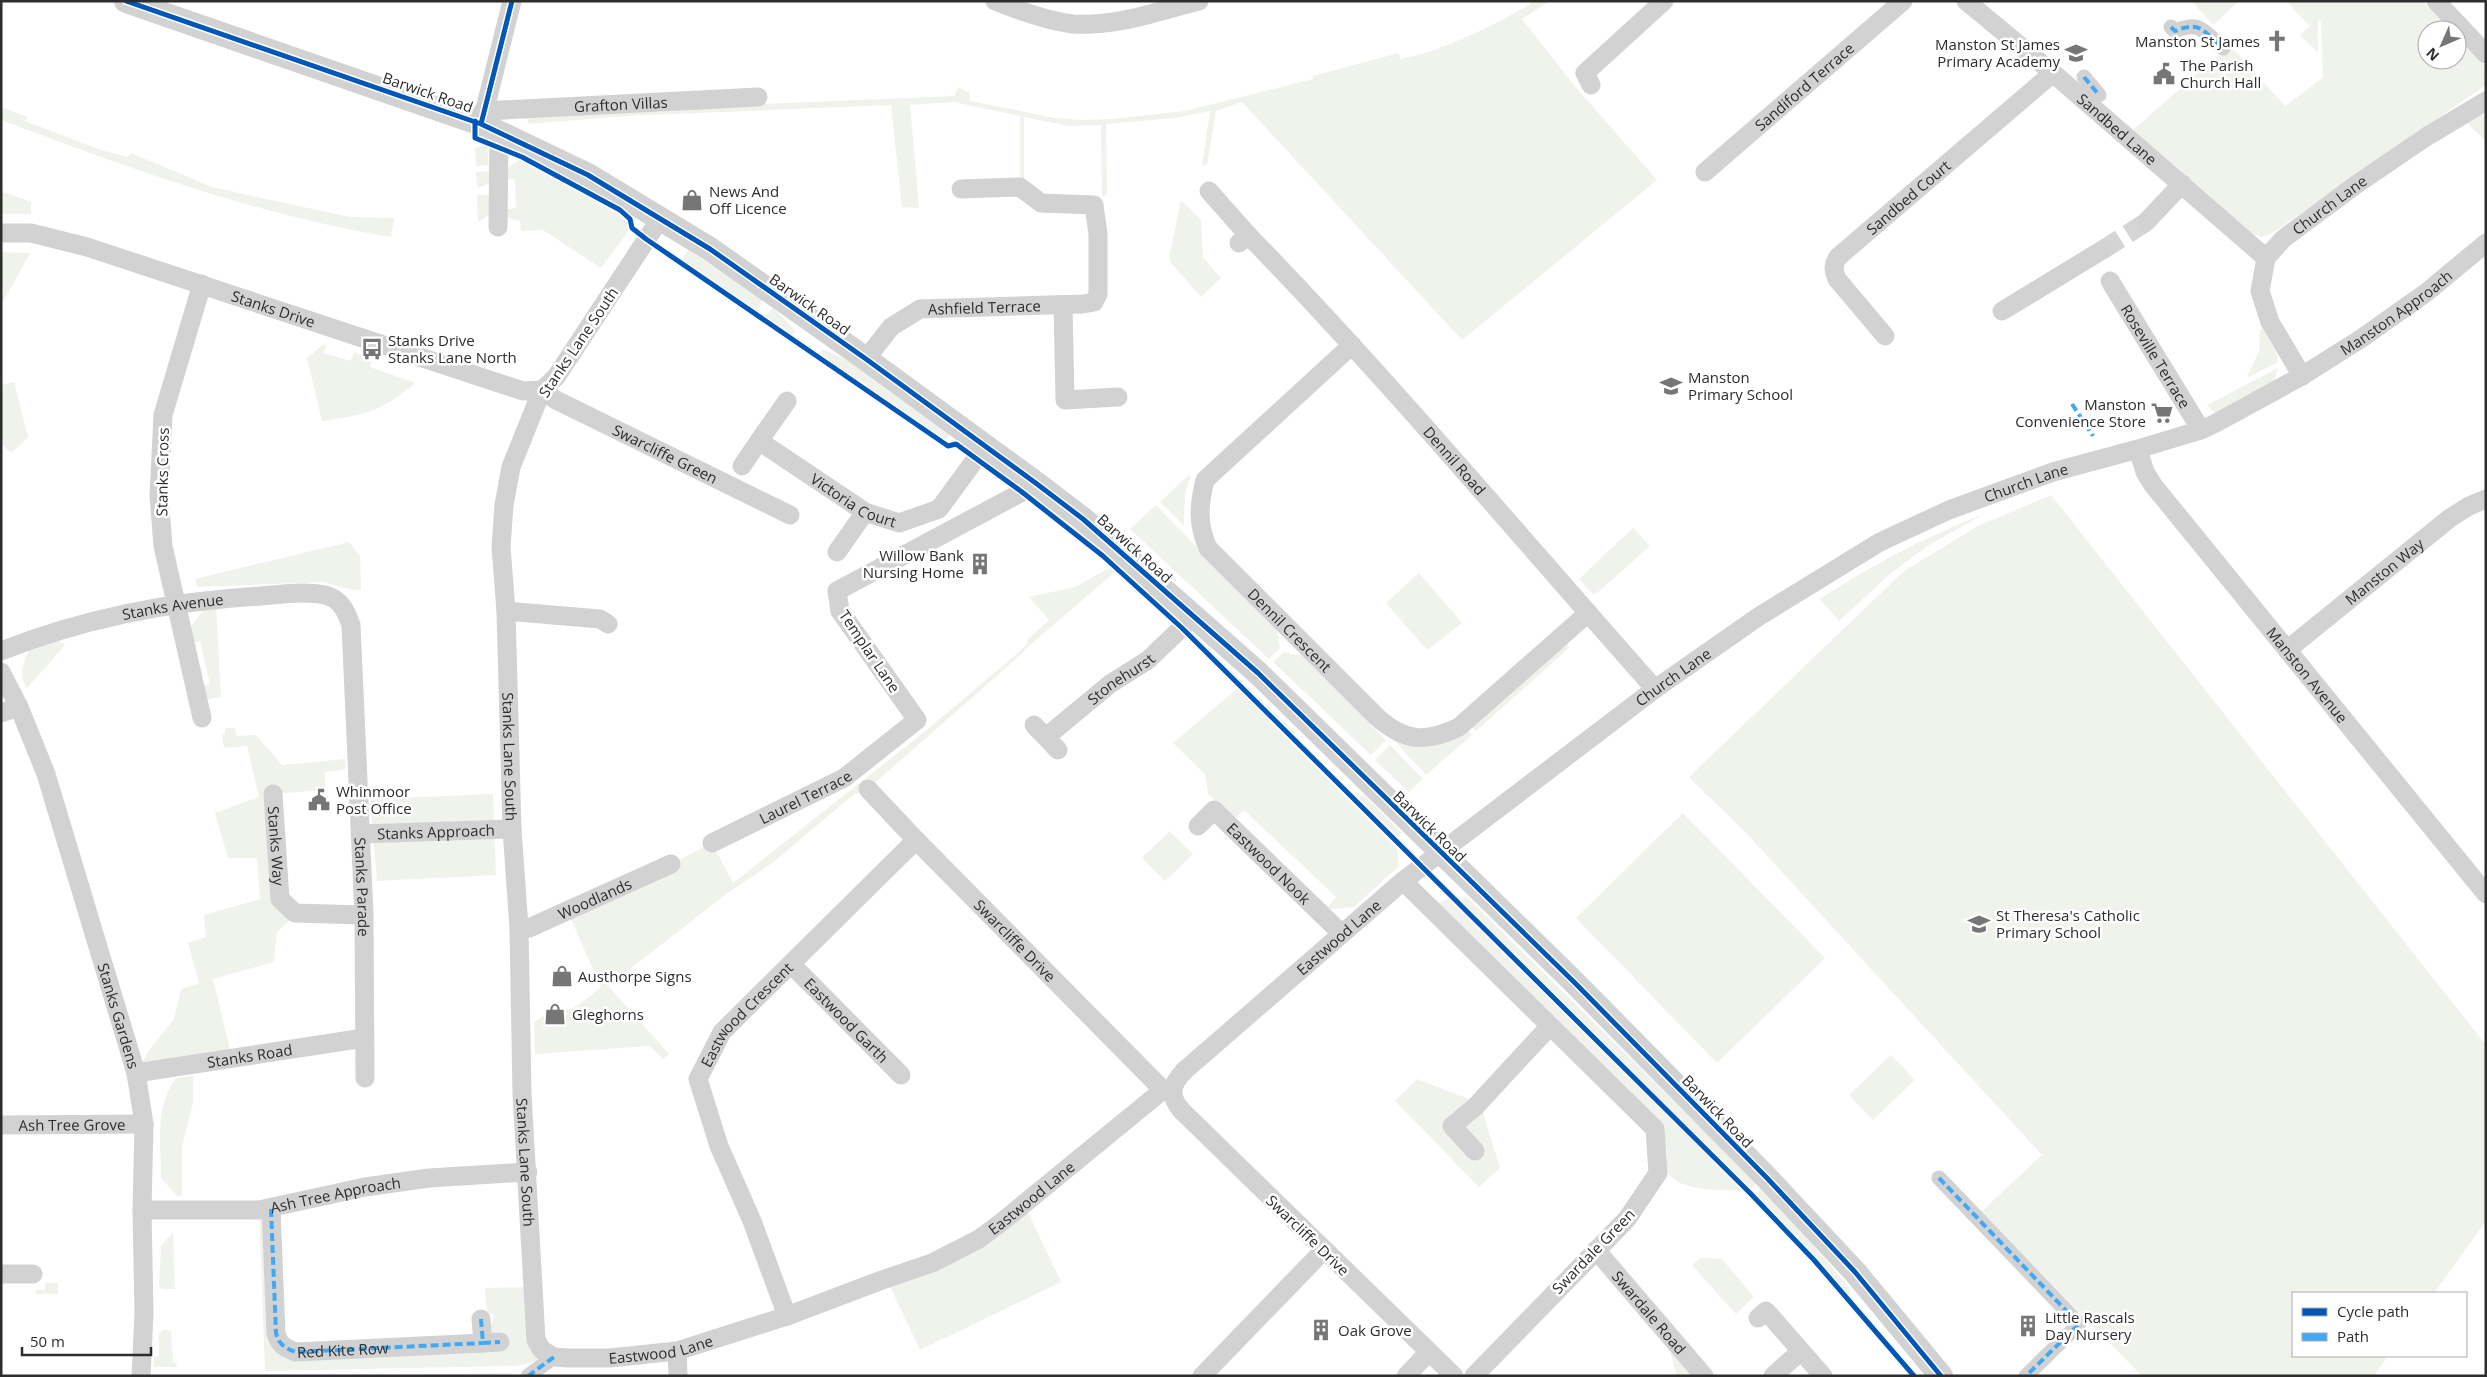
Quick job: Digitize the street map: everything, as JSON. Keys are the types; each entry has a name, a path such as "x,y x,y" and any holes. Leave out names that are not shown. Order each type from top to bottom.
{"street":[{"name":"Barwick Road","path":"126,1 167,8 488,122 588,175 710,249 986,445 1083,519 1260,675 1568,976 1767,1178 1855,1272 1941,1376"},
{"path":"499,226 488,122 512,1"},
{"path":"995,1 1020,11 1073,24 1116,22 1199,1"},
{"path":"1592,85 1585,73 1664,1"},
{"name":"Sandiford Terrace","path":"1705,172 1903,1"},
{"name":"Sandbed Lane","path":"1966,1 2053,73 2266,258"},
{"path":"2436,1 2486,54"},
{"path":"2171,27 2175,31 2190,25 2198,27 2223,48"},
{"name":"Sandbed Court","path":"1886,336 1837,279 1833,271 1838,257 2053,73"},
{"path":"2084,77 2099,95"},
{"name":"Grafton Villas","path":"488,122 758,97"},
{"name":"Church Lane","path":"2266,258 2283,239 2357,184 2426,137 2486,101"},
{"path":"2145,223 2182,184"},
{"name":"Ashfield Terrace","path":"866,359 891,327 920,309 1063,305 1094,302 1098,294 1098,234 1094,205 1041,203 1020,187 961,189"},
{"name":"Dennil Road","path":"1209,191 1244,239 1352,345 1420,419 1655,689"},
{"name":"Stanks Lane South","path":"554,1357 542,1350 536,1340 528,1172 522,1094 519,928 512,829 506,611 501,547 504,505 511,467 542,390 556,377 660,219"},
{"name":"Stanks Drive","path":"1,234 31,233 62,241 202,284 523,391 542,390"},
{"name":"Manston Approach","path":"2302,376 2362,338 2426,292 2486,243"},
{"path":"2002,310 2104,248"},
{"path":"2266,258 2260,291 2270,322 2302,376"},
{"name":"Roseville Terrace","path":"2110,281 2201,430"},
{"name":"Stanks Cross","path":"202,284 163,415 160,441 159,496 164,546 175,604 202,718"},
{"path":"1063,305 1065,400 1118,397"},
{"name":"Dennil Crescent","path":"1352,345 1205,480 1200,503 1200,531 1208,548 1377,717 1394,731 1415,738 1433,737 1459,727 1588,613"},
{"name":"Church Lane","path":"1441,853 1655,689 1758,617 1880,542 1949,510 2053,472 2201,430 2302,376"},
{"name":"Swarcliffe Green","path":"542,390 556,400 790,515"},
{"path":"742,466 787,401"},
{"name":"Victoria Court","path":"759,441 865,512 900,523 939,509 986,445"},
{"name":"Manston Avenue","path":"2138,449 2145,472 2153,485 2486,894"},
{"name":"Templar Lane","path":"891,741 917,720 840,611 837,591 1037,484"},
{"name":"Manston Way","path":"2288,650 2450,518 2469,506 2486,499"},
{"path":"836,552 865,512"},
{"name":"Stanks Avenue","path":"1,651 73,626 175,604 298,594 327,595 345,606"},
{"name":"Stanks Parade","path":"345,606 351,625 364,915 365,1078"},
{"path":"506,611 600,619 608,624"},
{"name":"Stonehurst","path":"1046,737 1110,684 1148,660 1193,617"},
{"name":"Stanks Gardens","path":"1,672 19,707 46,774 136,1073 144,1124 142,1210 144,1314 141,1376"},
{"path":"1,713 19,707"},
{"name":"Laurel Terrace","path":"712,843 844,778 891,741"},
{"name":"Swarcliffe Drive","path":"868,789 916,840 1168,1089 1182,1112 1323,1251 1454,1376"},
{"name":"Stanks Way","path":"273,794 280,899 289,911 295,913 364,915"},
{"name":"Eastwood Nook","path":"1198,826 1214,810 1341,932"},
{"name":"Stanks Approach","path":"360,834 512,829"},
{"name":"Eastwood Crescent","path":"786,1316 752,1221 719,1146 698,1080 722,1032 916,840"},
{"name":"Eastwood Lane","path":"554,1357 610,1358 677,1351 786,1316 932,1263 979,1239 1168,1089 1184,1071 1269,998 1341,932 1403,881 1441,853"},
{"name":"Woodlands","path":"519,928 530,928 671,864"},
{"name":"Swardale Green","path":"1403,881 1655,1130 1658,1173 1627,1219 1474,1376"},
{"name":"Eastwood Garth","path":"791,964 901,1075"},
{"path":"1475,1151 1452,1126 1475,1107 1550,1027"},
{"name":"Stanks Road","path":"136,1073 364,1038"},
{"name":"Ash Tree Grove","path":"1,1125 144,1124"},
{"name":"Ash Tree Approach","path":"142,1210 271,1209 372,1186 429,1178 528,1172"},
{"path":"1939,1178 2080,1324 2026,1376"},
{"name":"Red Kite Row","path":"271,1209 276,1333 278,1342 286,1348 296,1352 491,1343 481,1319"},
{"name":"Swardale Road","path":"1596,1250 1704,1376"},
{"path":"1202,1376 1323,1251"},
{"path":"1,1274 33,1274"},
{"path":"1758,1318 1766,1311 1823,1376"},
{"path":"677,1351 678,1376"},
{"path":"1773,1376 1801,1351"},
{"path":"1406,1376 1429,1352"},
{"path":"528,1376 554,1357"}],"shaded area":[{"path":"1535,1 1550,1 1522,19 1573,84 1657,180 1462,340 1242,102 1216,111 1207,165 1202,166 1210,111 1175,118 1106,124 1107,195 1102,196 1101,125 1069,126 1024,117 1024,178 1020,178 1020,116 954,102 910,105 919,208 902,207 891,105 625,116 528,124 527,117 954,96 958,87 970,93 970,101 1055,118 1080,120 1112,119 1185,111 1313,79 1313,76 1399,53 1400,59 1432,51 1488,27"},
{"path":"2192,1 2239,1 2213,25"},
{"name":"Manston St James","path":"2286,1 2423,1 2441,20 2417,20 2417,70 2467,70 2467,47 2486,67 2486,85 2271,234 2261,237 2252,233 2132,131 2225,49 2233,49 2285,106 2323,78 2321,22 2318,19 2318,53 2300,35 2310,26"},
{"path":"1,107 27,117 25,121 101,150 128,157 131,153 212,187 349,217 394,218 391,237 291,216 242,203 145,172 1,120"},
{"path":"2486,114 2486,141 2466,122"},
{"path":"487,147 489,165 476,166 475,148"},
{"path":"519,160 621,215 628,222 628,232 601,268 543,230 521,231 520,220 512,219 503,210 516,208 515,179 503,180 505,170"},
{"path":"490,171 490,183 477,188 476,172"},
{"path":"1,191 31,202 31,214 1,214"},
{"path":"477,195 490,195 489,215 478,222"},
{"path":"1181,200 1201,220 1203,258 1221,278 1201,297 1169,258"},
{"path":"688,250 763,298 757,313 680,262"},
{"path":"1,252 30,253 1,306"},
{"path":"773,308 796,331 793,336 763,318"},
{"path":"2260,329 2263,329 2276,352 2278,362 2249,377 2247,376 2259,352"},
{"path":"323,345 326,345 324,353 351,361 354,352 372,359 370,367 415,383 403,393 372,411 350,417 322,421 307,358"},
{"path":"823,349 862,367 952,432 946,440 819,355"},
{"path":"2278,368 2274,382 2216,415 2207,405"},
{"path":"14,382 28,437 11,453 1,443 1,385"},
{"path":"1189,475 1191,476 1185,493 1184,526 1160,502"},
{"name":"St Theresa's Catholic Primary School","path":"2051,495 2486,1045 2486,1221 2435,1292 2292,1292 2292,1357 2387,1357 2374,1376 2142,1376 1981,1212 2042,1155 1748,835 1689,777 1904,571 1978,526"},
{"path":"1156,505 1277,630 1280,648 1269,659 1130,529"},
{"path":"1984,514 1929,545 1891,573 1839,621 1820,599 1899,552"},
{"path":"1633,528 1650,546 1598,592 1593,594 1579,579"},
{"path":"349,542 360,556 361,590 352,590 323,582 197,587 195,579"},
{"path":"1111,567 1115,572 868,789 853,795 772,863 725,895 608,986 669,1054 663,1059 650,1046 535,1054 534,1022 553,1009 572,1009 601,988 567,910 671,864 712,843 733,883 928,729 1027,645 1027,640 1049,620 1029,597 1075,587"},
{"path":"1419,573 1462,623 1427,650 1386,603"},
{"path":"216,606 221,697 208,699 196,687 210,684 200,641 187,644 189,629 205,608"},
{"path":"1194,636 1295,732 1290,736"},
{"path":"57,640 65,645 27,688 23,679 22,668 30,649"},
{"path":"1567,642 1569,648 1476,731 1472,727"},
{"path":"1284,652 1295,655 1307,652 1370,717 1367,721 1386,740 1371,755 1273,662"},
{"path":"1238,688 1397,849 1399,866 1354,907 1328,910 1327,908 1336,897 1244,810 1235,819 1208,794 1205,774 1173,743"},
{"path":"225,728 235,728 236,736 256,735 282,765 345,759 346,769 325,772 325,790 273,794 290,920 277,932 274,962 213,979 232,1058 136,1073 149,1050 174,1019 181,989 199,983 188,943 206,937 204,915 260,899 257,858 228,858 215,813 259,797 247,746 224,748 222,734 225,733"},
{"path":"1468,730 1472,735 1426,775 1392,738"},
{"path":"1390,745 1423,779 1409,792 1375,760"},
{"path":"493,794 496,875 377,881 370,799"},
{"path":"1363,794 1402,833 1397,839 1357,800"},
{"path":"1683,813 1825,958 1717,1063 1576,918"},
{"path":"1170,831 1193,854 1165,881 1142,858"},
{"path":"1466,896 1757,1183 1750,1189 1460,902"},
{"path":"1448,899 1588,1038 1748,1191 1702,1189 1691,1187 1672,1178 1666,1170 1667,1149 1662,1129 1436,904"},
{"path":"1891,1055 1915,1080 1873,1120 1849,1095"},
{"path":"193,1076 193,1103 182,1147 182,1196 177,1196 161,1178 160,1126 165,1100 170,1088 177,1078"},
{"path":"1417,1079 1469,1099 1483,1113 1500,1168 1479,1187 1395,1101"},
{"path":"1763,1187 1849,1287 1852,1301 1756,1193"},
{"path":"1024,1204 1061,1282 920,1350 886,1278 932,1263"},
{"path":"271,1209 286,1348 487,1343 494,1314 487,1314 485,1288 533,1287 534,1325 554,1357 516,1366 265,1371 259,1210"},
{"path":"173,1232 175,1289 162,1289 159,1285 161,1246"},
{"path":"1701,1258 1722,1259 1754,1297 1736,1314 1692,1265"},
{"path":"45,1283 58,1283 58,1294 36,1294 36,1290 45,1290"},
{"path":"163,1330 171,1330 173,1362 176,1363 177,1367 154,1367 154,1357 159,1356 159,1334"},
{"path":"1669,1346 1695,1376 1676,1376"},
{"path":"511,1373 514,1376 356,1376"}],"tunnel":[{"path":"2104,249 2145,223"}],"marked path":[{"path":"2171,27 2175,31 2191,27 2202,29 2223,48"},
{"path":"2084,77 2099,95"},
{"path":"2072,404 2093,436"},
{"path":"1939,1178 2079,1324 2026,1376"},
{"path":"271,1209 276,1333 281,1343 286,1347 296,1352 483,1343"},
{"path":"481,1319 483,1343 500,1342"},
{"path":"528,1376 554,1357"}],"cycle path":[{"path":"126,1 481,124 588,175 710,249 866,359 1037,484 1083,519 1258,673 1575,983 1767,1178 1855,1272 1941,1376"},
{"path":"481,124 512,1"},
{"path":"475,121 475,138 522,157 620,210 630,219 632,228 646,239 948,446 956,444 1022,492 1103,556 1182,628 1750,1193 1814,1260 1914,1376"}],"place":[{"name":"Manston St James","path":"2277,41"},
{"name":"Manston St James Primary Academy","path":"2076,53"},
{"name":"The Parish Church Hall","path":"2164,74"},
{"name":"News And Off Licence","path":"692,200"},
{"name":"Stanks Drive Stanks Lane North","path":"372,349"},
{"name":"Manston Primary School","path":"1671,386"},
{"name":"Manston Convenience Store","path":"2162,413"},
{"name":"Willow Bank Nursing Home","path":"980,564"},
{"name":"Whinmoor Post Office","path":"319,800"},
{"name":"St Theresa's Catholic Primary School","path":"1979,924"},
{"name":"Austhorpe Signs","path":"562,976"},
{"name":"Gleghorns","path":"555,1014"},
{"name":"Little Rascals Day Nursery","path":"2028,1326"},
{"name":"Oak Grove","path":"1321,1330"}]}
